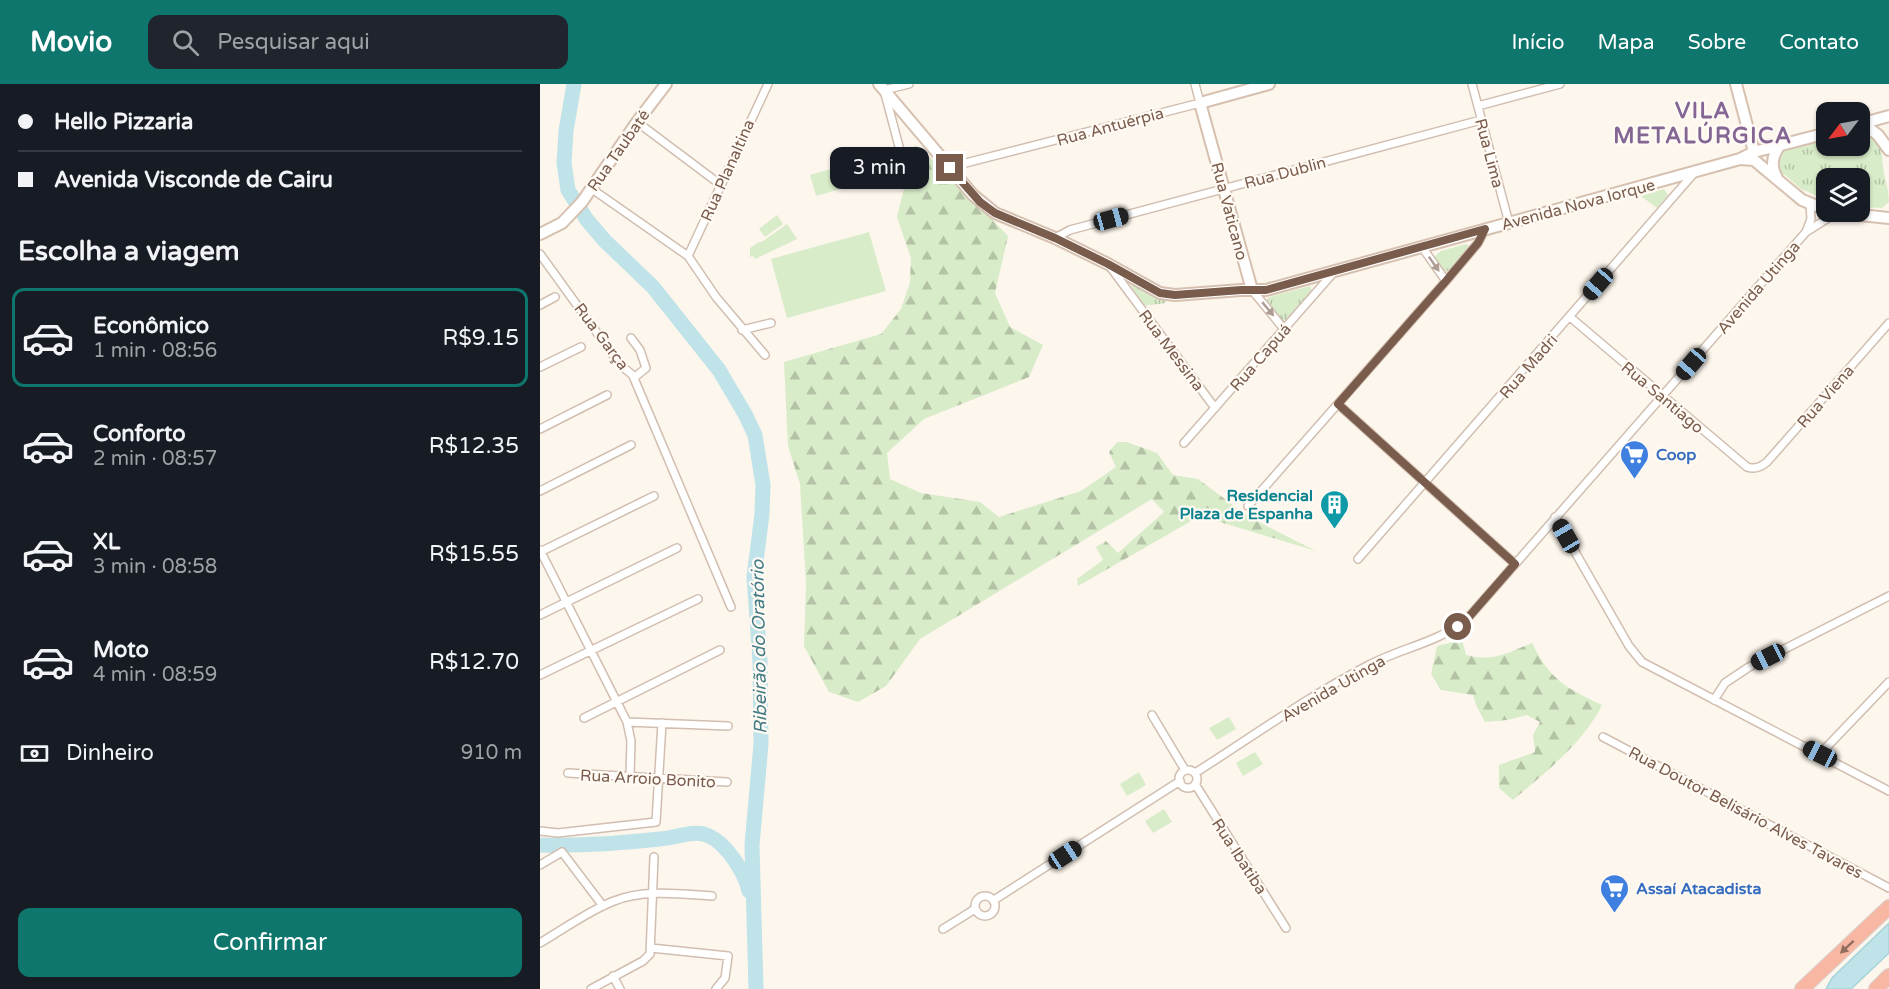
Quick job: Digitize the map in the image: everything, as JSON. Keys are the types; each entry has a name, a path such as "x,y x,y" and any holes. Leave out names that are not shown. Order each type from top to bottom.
{"highway":[{"path":"1802,989 1889,907"},
{"path":"1876,989 1889,976"}],"main road":[{"name":"Rua Taubaté","path":"540,234 557,226 582,202 666,84"},
{"name":"Rua Antuérpia","path":"1200,103 1269,84"},
{"path":"1736,84 1754,152"},
{"path":"882,87 950,168 989,210 1108,264"},
{"name":"Rua Vaticano","path":"1200,103 1252,290"},
{"path":"1870,121 1889,116"},
{"path":"1870,129 1878,135 1889,150"},
{"name":"Avenida Nova Iorque","path":"1108,264 1156,291 1170,295 1266,290 1740,159 1754,152 1816,136"},
{"path":"1779,181 1772,163 1774,153 1780,145"},
{"path":"1740,159 1754,160 1793,194 1816,206"},
{"path":"1870,214 1887,216"}],"street":[{"name":"Rua Planaltina","path":"688,256 768,84"},
{"path":"901,154 882,87 909,84"},
{"name":"Rua Vaticano","path":"1195,84 1200,103"},
{"name":"Rua Lima","path":"1472,84 1509,223"},
{"path":"1478,106 1560,84"},
{"name":"Rua Antuérpia","path":"950,168 1200,103"},
{"name":"Rua Dublin","path":"1055,238 1070,230 1481,120"},
{"path":"637,122 721,184"},
{"name":"Rua Madri","path":"1358,559 1696,171"},
{"path":"592,189 688,256 716,297 765,355"},
{"name":"Avenida Utinga","path":"1806,232 1811,219 1810,204"},
{"name":"Avenida Utinga","path":"1194,773 1346,678 1383,658 1434,639 1458,627 1806,232 1818,222"},
{"path":"1248,506 1446,281 1478,243 1485,229"},
{"path":"1422,247 1446,281"},
{"name":"Rua Garça","path":"540,254 616,359 635,378 646,368 640,350 631,338"},
{"name":"Rua Messina","path":"1108,264 1215,408"},
{"name":"Rua Capuá","path":"1184,443 1336,271"},
{"name":"Rua Vaticano","path":"1252,290 1284,329"},
{"path":"540,305 555,297"},
{"name":"Rua Santiago","path":"1570,317 1747,467 1751,469 1759,467"},
{"path":"742,330 771,322"},
{"name":"Rua Viena","path":"1759,467 1767,462 1889,323"},
{"path":"540,367 581,347"},
{"path":"633,376 731,607"},
{"path":"540,429 607,395"},
{"path":"1338,404 1515,564"},
{"path":"540,491 631,445"},
{"path":"630,776 631,741 627,722 540,551 654,496"},
{"path":"1555,517 1635,655 1642,662 1889,791"},
{"path":"540,615 677,548"},
{"path":"1714,700 1725,683 1749,667 1889,596"},
{"path":"540,675 698,599"},
{"path":"584,718 720,650"},
{"path":"1820,754 1889,682"},
{"path":"1152,715 1185,770"},
{"path":"627,722 728,726"},
{"path":"540,831 558,833 656,822 662,723"},
{"name":"Rua Doutor Belisário Alves Tavares","path":"1603,737 1889,888"},
{"path":"1191,770 1194,773 1197,780 1195,784 1185,787 1180,781 1181,773 1191,770"},
{"name":"Rua Arroio Bonito","path":"568,773 727,782"},
{"path":"994,900 1180,781"},
{"name":"Rua Ibatiba","path":"1195,784 1286,928"},
{"path":"540,865 562,852 603,906"},
{"path":"591,989 649,956 654,857"},
{"path":"540,943 620,898 653,893 712,896"},
{"path":"982,896 988,896 994,900 994,910 989,915 982,916 975,909 975,903 982,896"},
{"path":"943,929 975,909"},
{"path":"651,948 728,956 725,978 716,989"},
{"path":"613,976 620,989"}],"green space":[{"path":"1870,136 1875,139 1881,150 1889,202 1882,208 1870,207 1870,168 1816,168 1816,195 1801,189 1779,172 1777,163 1782,151 1816,141 1816,156 1870,156"},
{"path":"915,145 951,176 1008,236 995,293 1010,327 1043,345 1029,377 924,419 887,453 890,479 921,493 980,502 999,517 1081,491 1116,467 1109,452 1117,442 1127,442 1157,453 1173,475 1198,479 1249,517 1316,551 1200,516 1078,586 1077,579 1103,560 1096,547 1106,541 1118,553 1164,512 1152,499 920,639 886,686 858,702 829,692 804,646 806,584 800,484 788,446 784,362 881,334 901,309 910,282 911,258 897,217"},
{"path":"845,165 851,186 816,196 810,175"},
{"path":"1664,189 1668,195 1657,208 1641,196"},
{"path":"777,215 783,224 765,237 759,229"},
{"path":"787,224 797,239 755,259 753,256 750,257 750,248"},
{"path":"869,232 886,291 787,318 771,259"},
{"path":"1466,244 1469,246 1468,249 1451,269 1445,272 1442,270 1435,256 1441,251"},
{"path":"1134,284 1165,298 1166,303 1144,306 1131,286"},
{"path":"1310,286 1312,291 1285,321 1267,300 1269,297"},
{"path":"1462,640 1466,655 1476,657 1500,655 1532,643 1545,666 1560,682 1602,705 1574,745 1513,800 1499,788 1499,765 1535,752 1533,735 1540,722 1527,715 1485,722 1473,695 1441,690 1431,674 1437,646"},
{"path":"1229,717 1236,729 1217,740 1209,728"},
{"path":"1255,752 1263,764 1243,776 1236,763"},
{"path":"1139,772 1146,785 1127,796 1120,784"},
{"path":"1164,809 1172,822 1153,833 1145,821"}],"water":[{"path":"1889,923 1889,953 1851,989 1826,989 1832,978"}],"waterway":[{"name":"Ribeirão do Oratório","path":"574,84 566,131 564,163 568,190 587,220 605,241 653,287 719,370 755,435 763,485 762,514 754,577 760,661 761,744 752,845 756,989"},
{"path":"540,845 616,843 703,834 716,840 729,852 749,891"}],"place":[{"name":"Coop","path":"1635,480"},
{"name":"Residencial Plaza de Espanha","path":"1334,530"},
{"name":"Assaí Atacadista","path":"1615,914"}],"district":[{"name":"VILA METALÚRGICA","path":"1703,122"}],"route":[{"path":"950,168 984,206 995,213 1055,238 1160,293 1170,295 1266,290 1485,229 1478,243 1338,404 1515,564 1458,627"}]}
